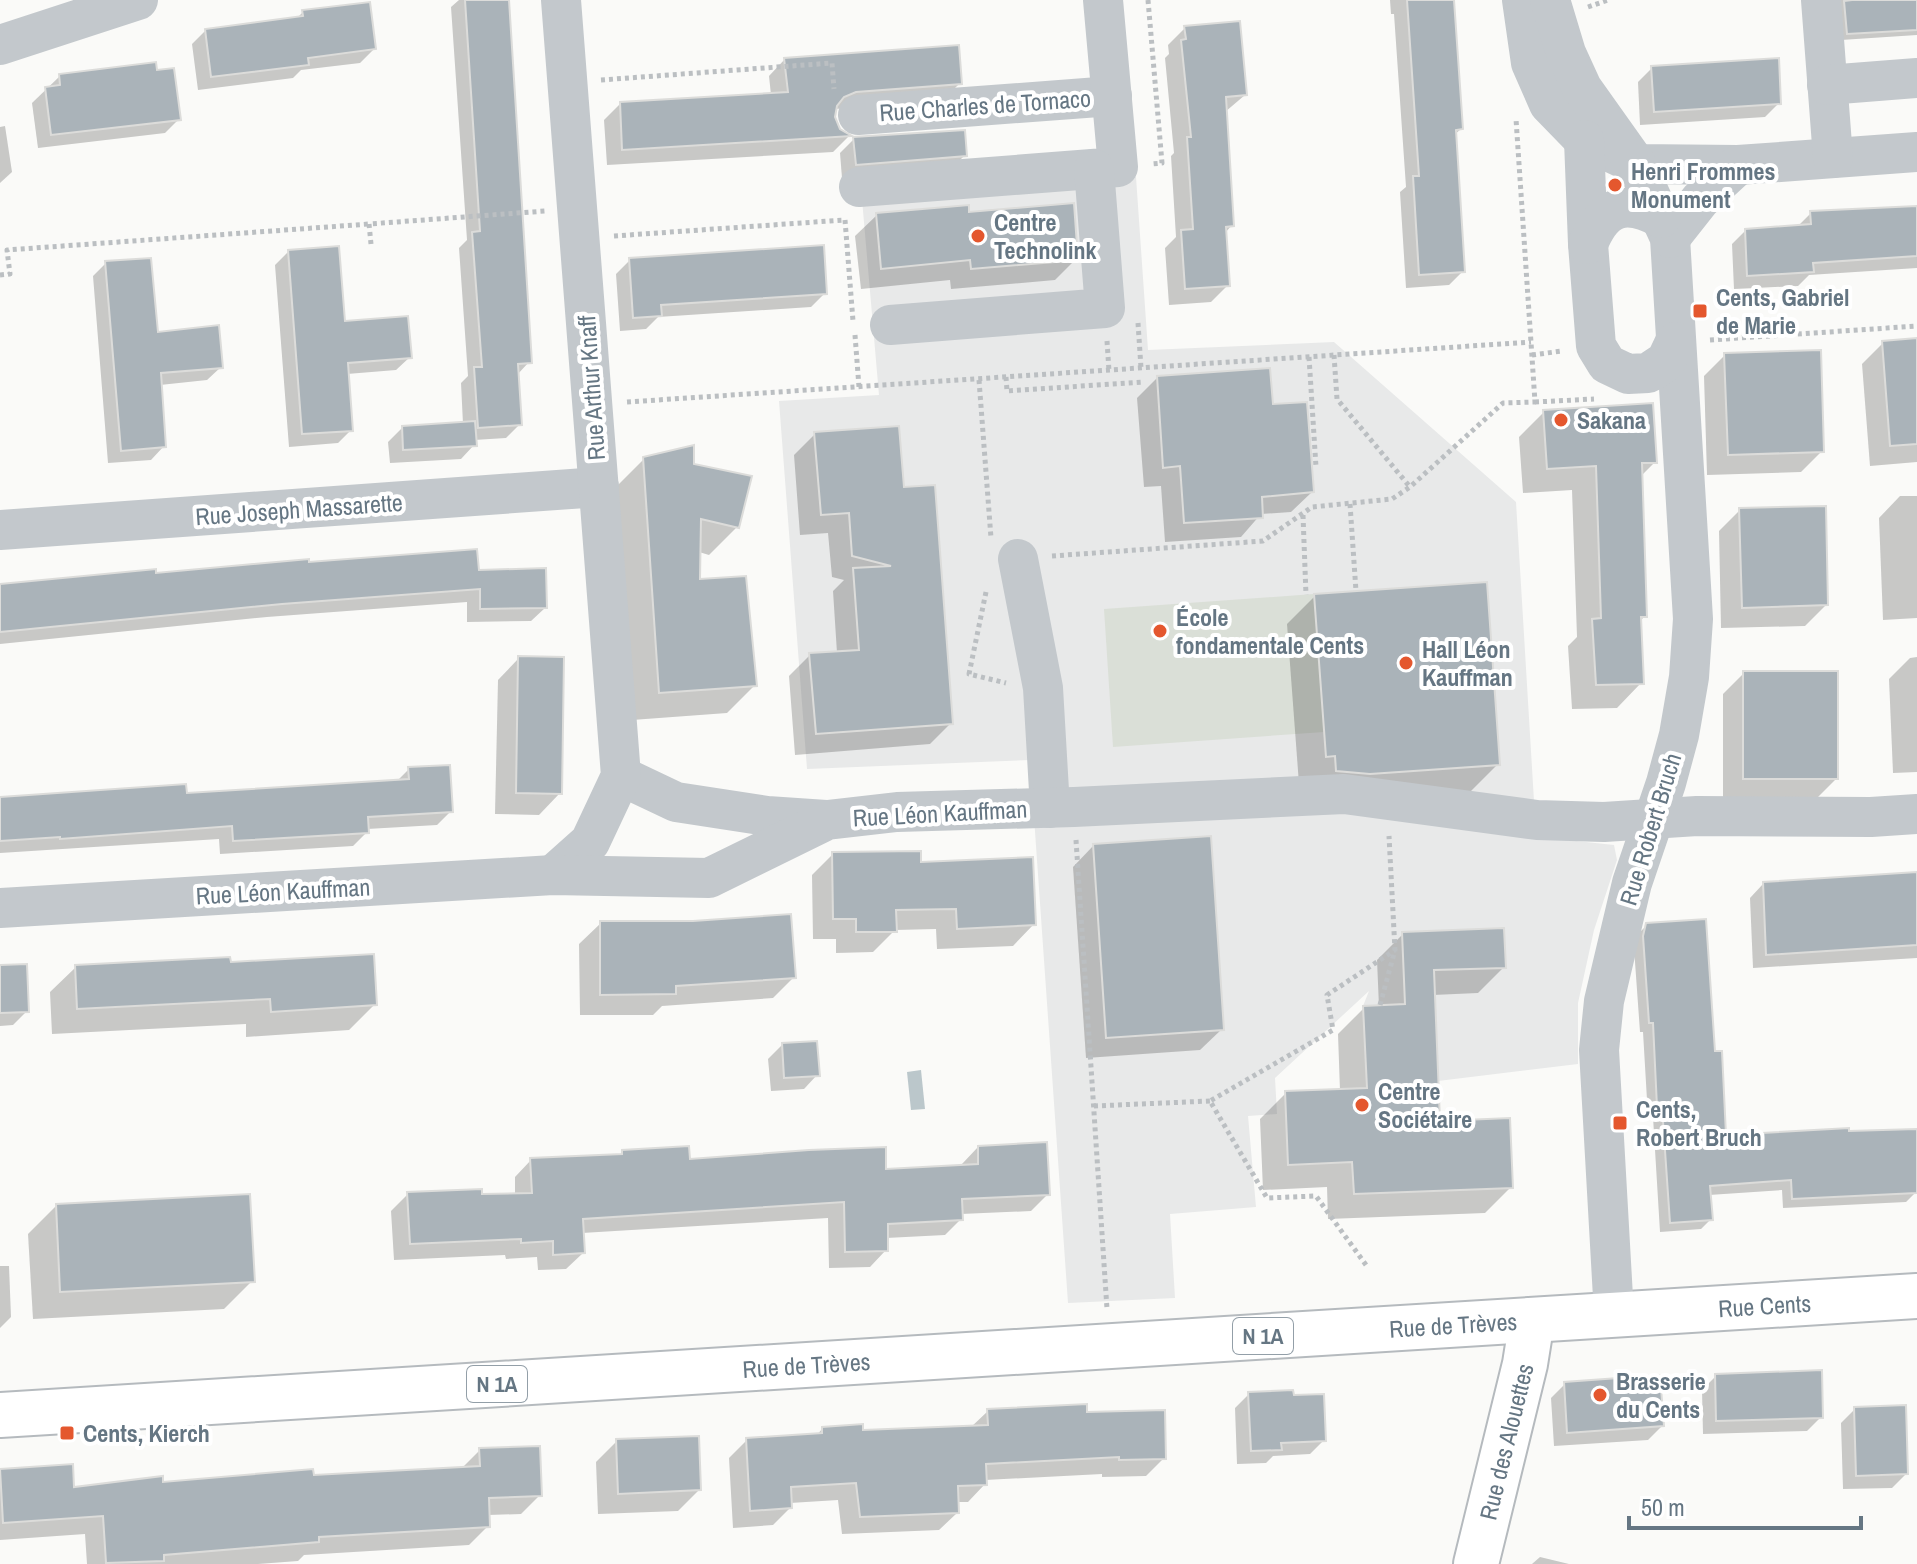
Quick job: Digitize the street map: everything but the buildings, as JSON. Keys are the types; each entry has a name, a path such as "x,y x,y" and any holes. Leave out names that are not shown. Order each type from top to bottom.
{"main road":[{"name":"Rue Cents","path":"1614,1315 1917,1296"},
{"name":"Rue de Trèves","path":"0,1415 1614,1315"},
{"name":"Rue des Alouettes","path":"1476,1564 1525,1364 1532,1320"}],"street":[{"path":"0,45 138,0"},
{"name":"Rue Arthur Knaff","path":"553,875 590,842 621,776 561,0"},
{"name":"Rue Charles de Tornaco","path":"890,325 1105,308 1116,167 1103,0"},
{"path":"1522,0 1531,63 1549,104 1584,140 1636,164 1738,165 1917,152"},
{"name":"Rue Robert Bruch","path":"1550,0 1566,53 1582,88 1636,164 1666,228 1693,619 1689,677 1679,735 1632,883 1604,1001 1599,1050 1614,1315"},
{"path":"1821,0 1833,158"},
{"path":"1827,85 1917,78"},
{"name":"Rue Charles de Tornaco","path":"847,109 1112,96"},
{"path":"1584,140 1596,346 1607,364 1628,374 1648,373 1666,361 1675,342"},
{"path":"1588,244 1597,222 1616,208 1640,207 1666,228 1738,165"},
{"path":"859,187 1116,167"},
{"name":"Rue Joseph Massarette","path":"0,530 599,487"},
{"path":"1018,559 1062,808"},
{"path":"621,776 676,802 767,816 827,820"},
{"name":"Rue Léon Kauffman","path":"0,908 553,875 709,878 827,820 897,812 1062,808 1344,794 1537,820 1604,822 1697,816 1871,817 1917,814"}],"path":[{"path":"1116,167 1162,163 1148,0"},
{"path":"568,83 832,63 847,109"},
{"path":"1018,559 1263,541 1312,507 1392,499 1410,487 1503,403 1535,402 1516,112"},
{"path":"0,275 10,274 7,250 369,224 845,220 859,387"},
{"path":"369,224 371,244"},
{"path":"1675,342 1917,326"},
{"path":"591,389 610,389 611,403 1531,342"},
{"path":"1334,355 1337,399 1410,487"},
{"path":"1309,357 1316,467"},
{"path":"1006,377 1007,391 1143,382"},
{"path":"979,380 989,511"},
{"path":"1350,504 1356,591"},
{"path":"1303,514 1306,595"},
{"path":"987,589 969,674 993,681"},
{"path":"1380,1005 1395,950 1388,801"},
{"path":"1062,808 1094,1106 1110,1346"},
{"path":"1094,1106 1210,1101 1333,1030 1327,995 1395,950"},
{"path":"1210,1101 1267,1198 1316,1196 1366,1265"}],"shaded area":[{"name":"École fondamentale Cents","path":"1136,177 1148,350 1334,342 1516,502 1534,801 1539,837 1614,845 1617,860 1594,930 1578,1003 1578,1064 1438,1081 1435,1003 1363,1006 1369,991 1275,1078 1277,1114 1248,1116 1256,1207 1170,1214 1175,1298 1068,1303 1030,760 807,769 779,401 879,395 862,199"},
{"path":"1314,594 1324,732 1113,747 1104,609"},
{"path":"921,1070 925,1109 911,1110 907,1072"}],"place":[{"name":"Henri Frommes Monument","path":"1615,185"},
{"name":"Centre Technolink","path":"978,236"},
{"name":"Cents, Gabriel de Marie","path":"1700,311"},
{"name":"Sakana","path":"1561,420"},
{"name":"École fondamentale Cents","path":"1160,631"},
{"name":"Hall Léon Kauffman","path":"1406,663"},
{"name":"Centre Sociétaire","path":"1362,1105"},
{"name":"Cents, Robert Bruch","path":"1620,1123"},
{"name":"Brasserie du Cents","path":"1600,1395"},
{"name":"Cents, Kierch","path":"67,1433"}]}
